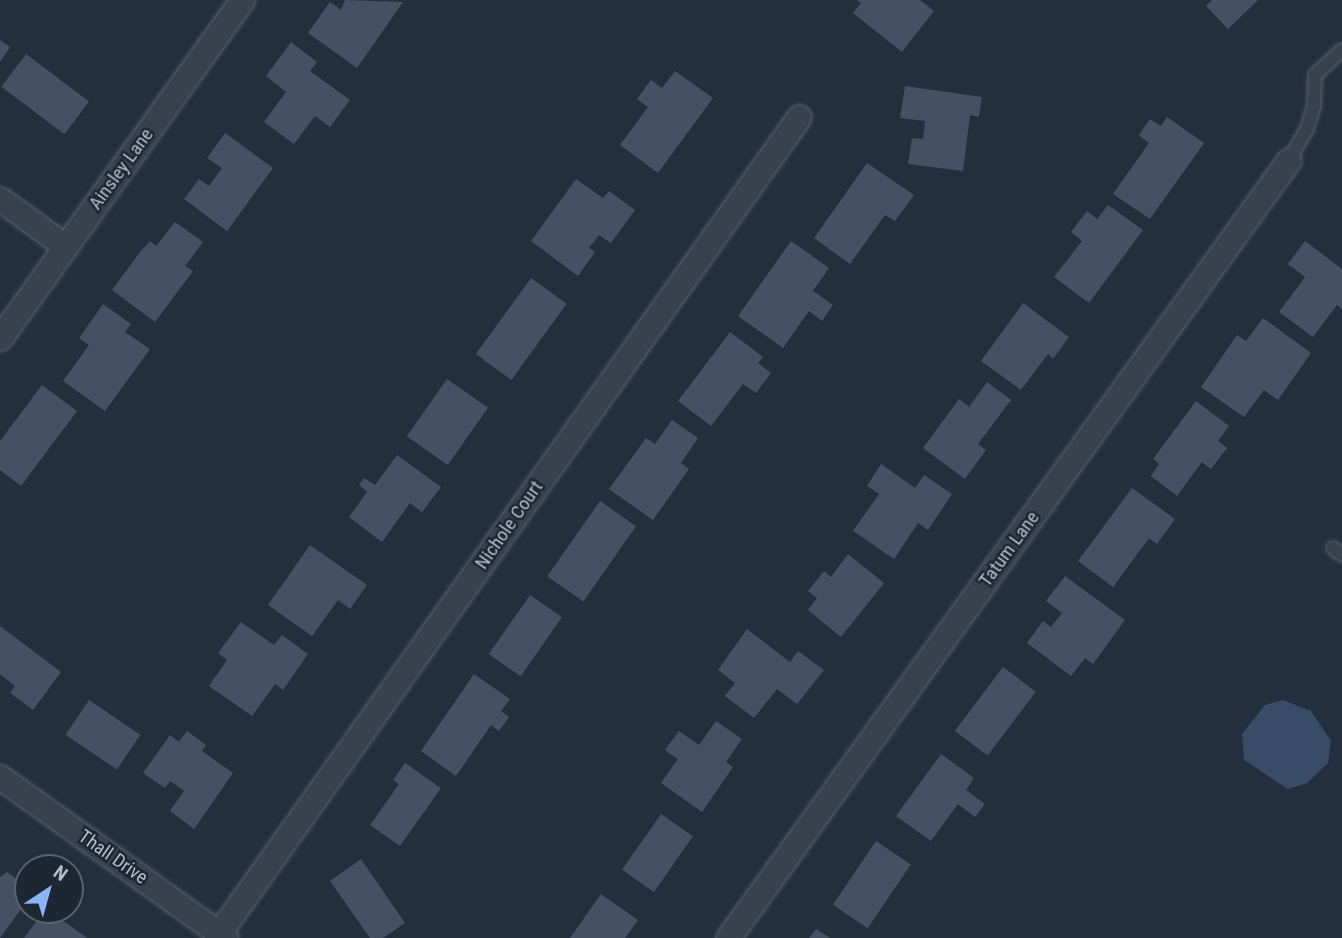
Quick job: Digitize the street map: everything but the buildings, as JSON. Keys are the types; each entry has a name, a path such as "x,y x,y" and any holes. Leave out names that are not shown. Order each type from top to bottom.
{"street":[{"name":"Ainsley Lane","path":"0,338 242,0"},
{"name":"Nichole Court","path":"223,935 799,117"},
{"name":"Tatum Lane","path":"729,938 1289,160"},
{"path":"0,199 65,246"},
{"name":"Thall Drive","path":"0,777 223,935"}],"lane":[{"path":"1289,160 1307,129 1314,106 1315,75 1342,50"}],"water":[{"path":"1283,700 1311,711 1331,741 1328,763 1307,783 1288,789 1244,760 1242,734 1265,705"}]}
